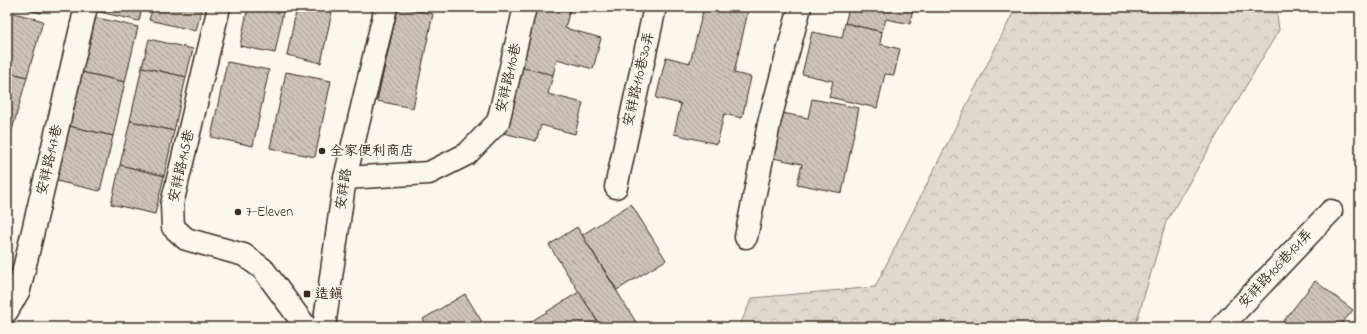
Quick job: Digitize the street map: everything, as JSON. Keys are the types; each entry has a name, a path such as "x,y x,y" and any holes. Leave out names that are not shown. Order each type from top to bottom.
{"street":[{"name":"安祥路147巷","path":"7,311 19,290 86,7"},
{"name":"安祥路145巷","path":"219,7 172,204 173,227 186,239 211,247 244,254 263,269 306,327"},
{"name":"安祥路","path":"324,327 345,178 386,7"},
{"name":"安祥路110巷","path":"345,178 429,173 467,154 498,122 526,7"},
{"name":"安祥路110巷30弄","path":"616,187 655,7"},
{"path":"746,237 770,119 800,7"},
{"name":"安祥路106巷131弄","path":"1221,327 1331,211"}],"green space":[{"path":"1016,7 1276,7 1279,30 1166,222 1135,327 739,327 752,298 875,287"}],"building":[{"path":"18,7 42,7 41,13"},
{"path":"92,7 142,7 139,21 91,10"},
{"path":"153,7 202,7 196,31 149,20"},
{"path":"248,7 284,7 275,53 240,46"},
{"path":"297,7 333,7 321,63 287,55"},
{"path":"398,7 433,14 413,108 377,101"},
{"path":"530,7 563,7 570,9 565,28 601,38 593,69 557,59 553,75 516,66"},
{"path":"704,7 749,7 734,73 751,77 742,118 724,114 717,144 674,134 681,104 656,98 666,57 690,63"},
{"path":"842,7 913,7 910,24 886,19 882,32 845,23 849,8"},
{"path":"7,11 43,21 27,77 7,72"},
{"path":"89,16 138,27 125,82 77,71"},
{"path":"845,23 882,32 880,44 900,49 894,75 885,74 877,108 829,97 833,81 802,74 812,32 842,38"},
{"path":"149,39 193,49 186,77 142,67"},
{"path":"227,62 269,70 253,146 211,137"},
{"path":"516,66 553,75 548,94 583,103 575,134 541,125 536,141 499,132"},
{"path":"142,67 186,77 174,131 130,121"},
{"path":"77,71 125,82 113,136 64,125"},
{"path":"7,72 27,77 11,134 7,132"},
{"path":"286,72 331,81 315,157 270,148"},
{"path":"812,99 859,108 842,193 797,184 802,164 768,157 777,112 808,118"},
{"path":"130,121 174,131 164,176 120,165"},
{"path":"64,125 113,136 100,191 52,180"},
{"path":"120,165 164,176 155,214 111,204"},
{"path":"631,204 666,260 617,290 582,235"},
{"path":"577,227 639,327 601,327 549,245"},
{"path":"1315,281 1353,310 1339,327 1279,327"},
{"path":"579,292 601,327 522,327"},
{"path":"465,294 485,327 428,327 423,319"}],"place":[{"name":"全家便利商店","path":"322,151"},
{"name":"7-Eleven","path":"238,212"},
{"name":"造鎮","path":"307,294"}]}
